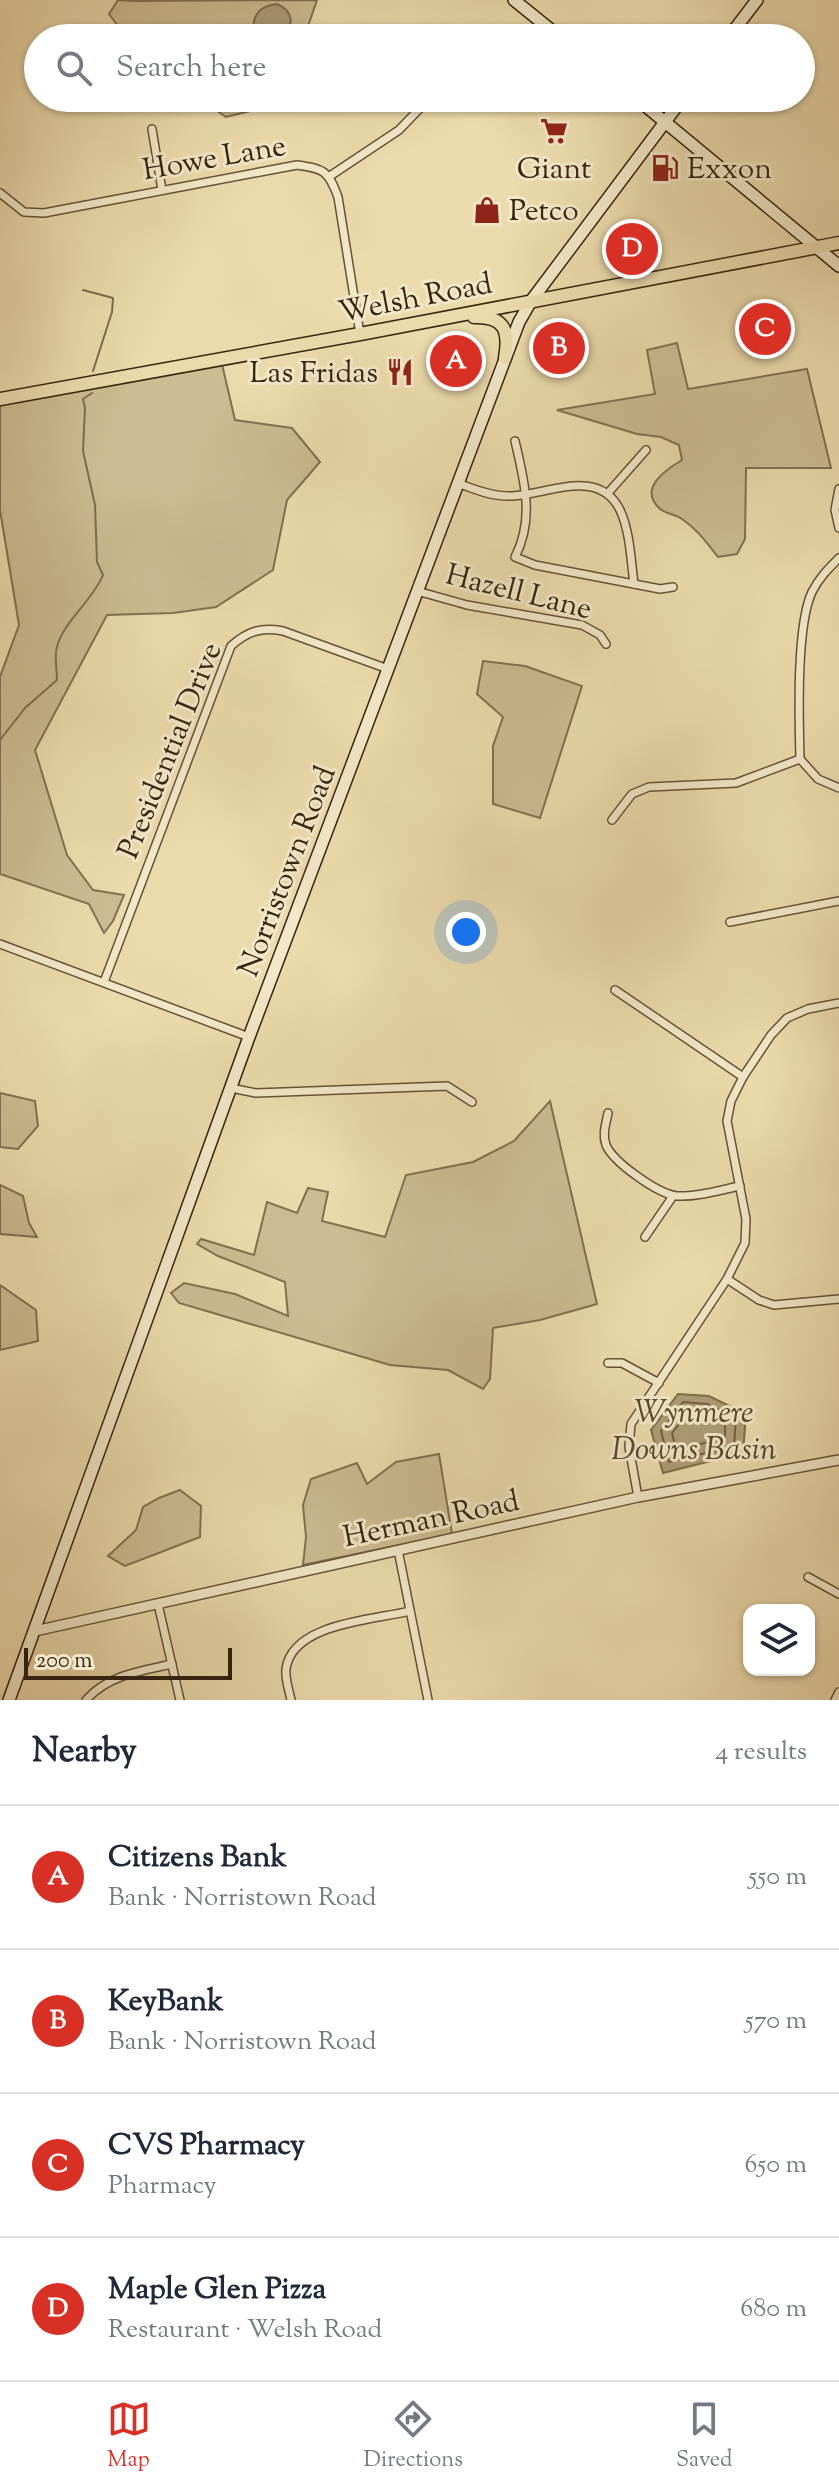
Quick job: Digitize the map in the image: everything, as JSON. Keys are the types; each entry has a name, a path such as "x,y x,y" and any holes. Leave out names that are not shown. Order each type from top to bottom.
{"main road":[{"path":"514,0 544,24"},
{"path":"739,24 757,0"},
{"path":"652,112 839,266"},
{"name":"Norristown Road","path":"9,1700 249,1037 519,322 531,301 672,112"},
{"name":"Welsh Road","path":"0,399 839,243"},
{"path":"434,320 493,318 504,328 507,336 505,358"}],"street":[{"path":"330,176 399,130 416,112"},
{"path":"152,129 162,190"},
{"name":"Howe Lane","path":"0,193 24,212 44,213 297,165 315,167 330,176 338,197 360,334"},
{"path":"515,441 528,508 520,548 515,557 535,565 660,589 673,587"},
{"path":"608,493 646,450"},
{"path":"458,483 496,496 587,485 608,493 622,515 634,584"},
{"path":"839,489 835,510 839,528"},
{"path":"839,558 822,575 811,594 804,617 800,759 818,779 839,788"},
{"name":"Hazell Lane","path":"417,591 467,605 582,625 600,635 606,644"},
{"name":"Presidential Drive","path":"104,982 231,646 250,632 268,628 388,669"},
{"path":"612,820 632,794 649,787 736,783 800,759"},
{"path":"730,922 839,901"},
{"path":"0,944 249,1037"},
{"path":"615,990 743,1077"},
{"path":"638,1497 629,1434 636,1417 727,1279 741,1253 747,1230 727,1121 731,1101 771,1035 787,1018 808,1009 839,1003"},
{"path":"231,1088 256,1093 447,1086 472,1102"},
{"path":"608,1113 604,1134 611,1153 618,1162 657,1189 673,1196 688,1196 740,1186"},
{"path":"645,1237 673,1196"},
{"path":"727,1279 759,1300 774,1305 839,1299"},
{"path":"608,1363 622,1363 659,1383"},
{"name":"Herman Road","path":"35,1631 638,1497 839,1460"},
{"path":"398,1550 428,1700"},
{"path":"808,1577 839,1594"},
{"path":"158,1604 180,1700"},
{"path":"291,1700 286,1669 302,1641 320,1631 410,1611"},
{"path":"86,1700 119,1677 172,1664"},
{"path":"835,1700 839,1692"}],"shaded area":[{"path":"118,0 317,0 309,24 116,24 109,14"},
{"path":"219,112 246,112 226,117"},
{"path":"677,343 688,389 807,369 831,468 746,468 745,539 737,554 718,557 692,527 679,517 661,510 653,501 653,486 657,480 682,460 679,445 661,437 637,434 557,410 655,394 647,350"},
{"path":"221,360 235,420 292,428 320,462 287,500 273,570 216,607 173,613 107,615 35,750 67,855 93,890 124,895 104,933 89,904 0,874 0,677 19,625 0,510 0,399"},
{"path":"483,661 525,666 582,686 540,818 493,804 493,746 503,717 477,694"},
{"path":"0,1093 35,1101 38,1126 18,1149 0,1147"},
{"path":"550,1101 597,1304 540,1320 493,1328 490,1379 483,1389 448,1370 390,1365 179,1303 171,1293 184,1283 235,1294 288,1316 285,1282 218,1256 197,1244 201,1239 254,1255 267,1202 297,1213 308,1188 328,1192 322,1221 385,1237 406,1175 473,1162 514,1141"},
{"path":"0,1185 23,1196 29,1223 37,1237 0,1234"},
{"path":"0,1285 36,1310 38,1341 0,1350"},
{"path":"439,1454 452,1534 303,1565 306,1537 303,1505 311,1479 357,1463 367,1484 396,1462"},
{"path":"180,1490 201,1506 200,1537 125,1566 108,1556 136,1530 143,1507"}],"water":[{"path":"277,4 282,7 289,14 291,24 254,24 257,15 266,6"},
{"name":"Wynmere Downs Basin","path":"678,1394 709,1396 746,1414 743,1453 663,1473 651,1430"}],"waterway":[{"path":"83,290 113,298 112,312 93,371"},
{"path":"0,740 25,708 57,680 56,655 60,638 103,575 97,562 95,505 83,451 83,399 92,393"}],"place":[{"name":"Giant","path":"554,131"},
{"name":"Exxon","path":"665,168"},
{"name":"Petco","path":"487,210"},
{"name":"Maple Glen Pizza","path":"632,249"},
{"name":"CVS Pharmacy","path":"765,329"},
{"name":"KeyBank","path":"559,348"},
{"name":"Citizens Bank","path":"456,361"},
{"name":"Las Fridas","path":"400,372"}]}
